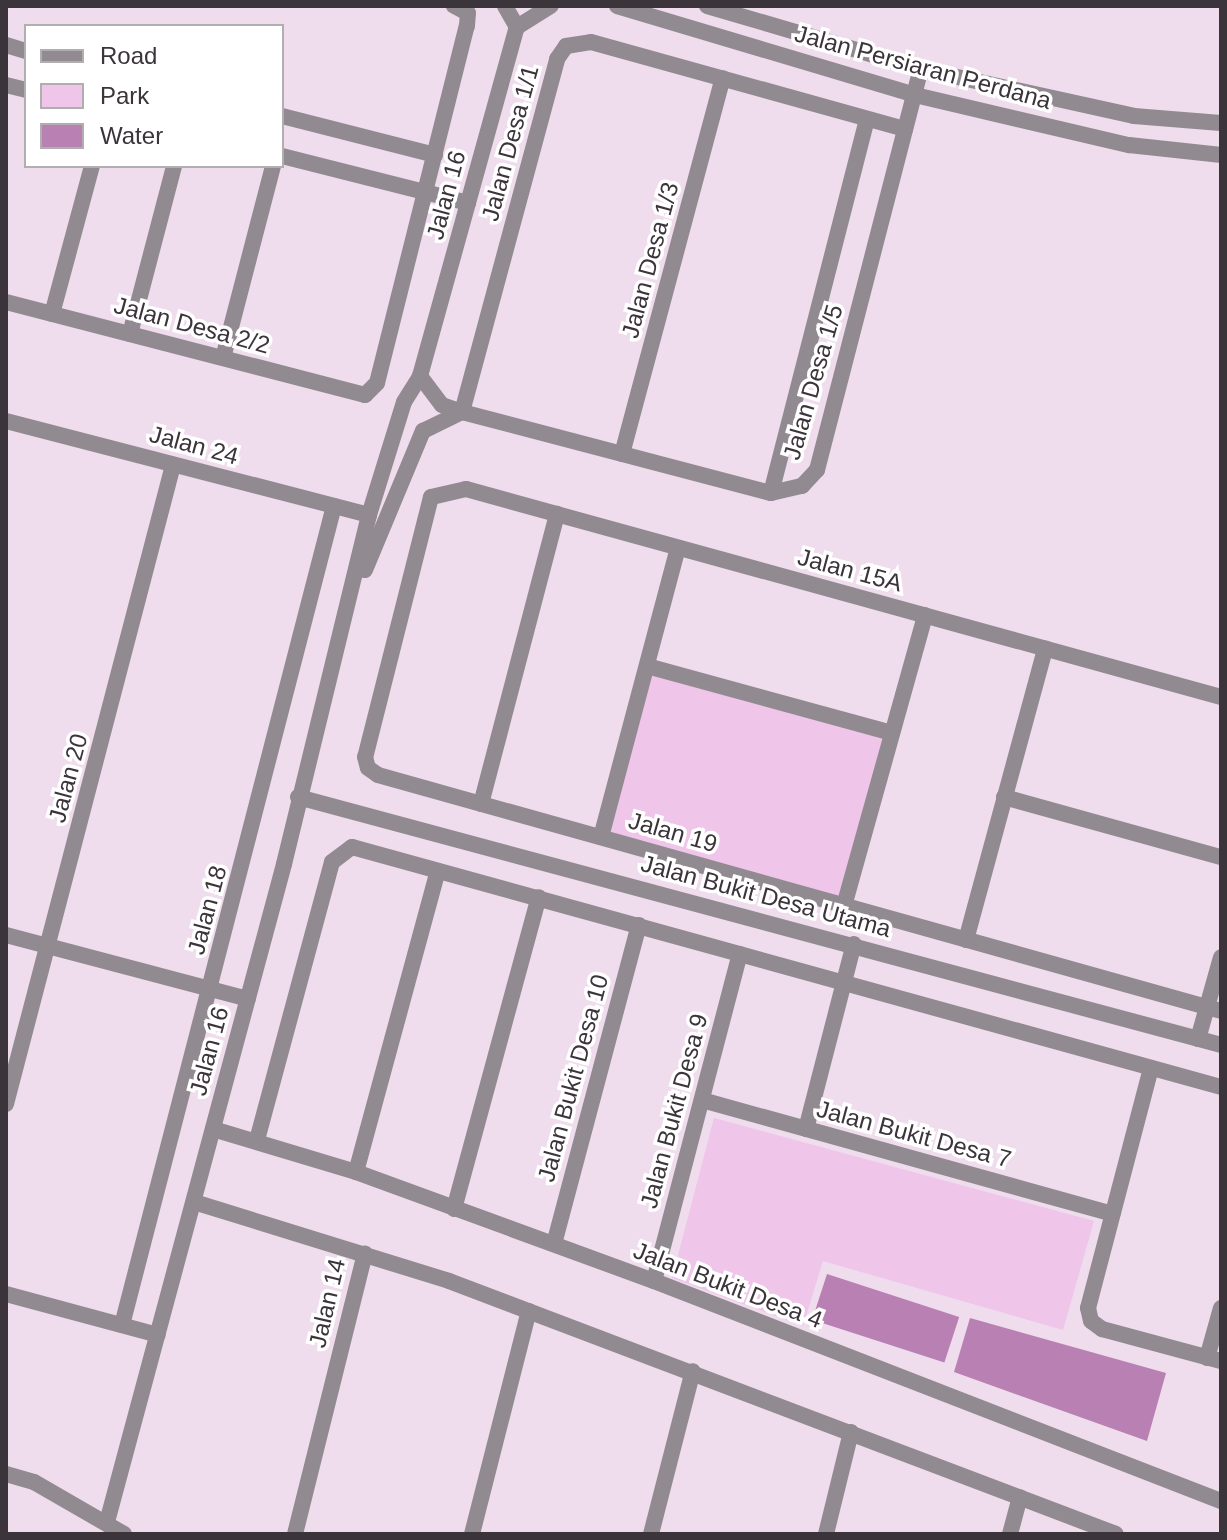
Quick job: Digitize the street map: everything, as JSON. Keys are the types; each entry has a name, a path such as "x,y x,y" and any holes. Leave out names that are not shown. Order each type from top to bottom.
{"street":[{"path":"425,192 467,26 468,13 454,6"},
{"path":"505,6 517,27 551,6"},
{"name":"Jalan Persiaran Perdana","path":"617,6 915,95 1129,145 1221,155"},
{"name":"Jalan Persiaran Perdana","path":"707,6 921,69 1134,116 1221,123"},
{"name":"Jalan 16","path":"107,1522 354,592 369,515 404,402 420,376 517,27"},
{"name":"Jalan Desa 1/1","path":"462,412 557,59 566,46 591,42 723,78"},
{"name":"Jalan Desa 1/5","path":"867,119 771,493 802,486 817,470 921,69"},
{"path":"723,78 905,129"},
{"name":"Jalan Desa 1/3","path":"622,454 723,78"},
{"path":"284,117 435,155"},
{"path":"284,157 468,203"},
{"path":"52,314 91,168"},
{"path":"130,334 173,168"},
{"path":"223,358 272,168"},
{"name":"Jalan Desa 2/2","path":"6,302 365,395 377,383 425,192"},
{"path":"420,376 442,405 462,412 771,493"},
{"name":"Jalan 16","path":"354,592 423,431 462,412"},
{"name":"Jalan 24","path":"6,422 369,515"},
{"name":"Jalan 20","path":"6,1104 173,465"},
{"name":"Jalan 15A","path":"368,768 365,757 431,497 466,489 1221,697"},
{"name":"Jalan 18","path":"122,1325 334,506"},
{"path":"481,804 557,514"},
{"path":"601,837 678,548"},
{"path":"844,906 925,615"},
{"path":"966,940 1045,649"},
{"path":"647,666 892,733"},
{"name":"Jalan 19","path":"368,768 481,804 1214,1009"},
{"name":"Jalan Bukit Desa Utama","path":"298,797 1221,1045"},
{"path":"1004,797 1221,857"},
{"path":"257,1140 332,862 340,851 365,849 1221,1087"},
{"path":"356,1172 438,871"},
{"path":"454,1209 539,897"},
{"name":"Jalan Bukit Desa 10","path":"554,1244 639,925"},
{"path":"6,935 248,999"},
{"path":"806,1129 854,944"},
{"name":"Jalan Bukit Desa 9","path":"654,1281 740,954"},
{"path":"1198,1039 1214,1009 1221,957"},
{"path":"1151,1068 1088,1308 1091,1321 1102,1329 1214,1360 1221,1308"},
{"name":"Jalan Bukit Desa 7","path":"702,1100 1112,1214"},
{"name":"Jalan Bukit Desa 4","path":"213,1129 356,1172 554,1244 1221,1501"},
{"name":"Jalan 14","path":"194,1202 365,1254 295,1534"},
{"path":"365,1254 693,1371 1116,1534"},
{"path":"6,1294 158,1335"},
{"path":"472,1534 529,1311"},
{"path":"651,1534 693,1371"},
{"path":"826,1534 851,1432"},
{"path":"6,1474 34,1482 124,1534"},
{"path":"1010,1534 1020,1497"}],"green space":[{"path":"647,666 892,732 847,903 601,837"},
{"path":"714,1118 1094,1221 1063,1330 823,1261 803,1326 672,1278"}],"water":[{"path":"827,1274 959,1317 944,1363 812,1320"},
{"path":"970,1318 1166,1373 1147,1441 954,1372"}]}
